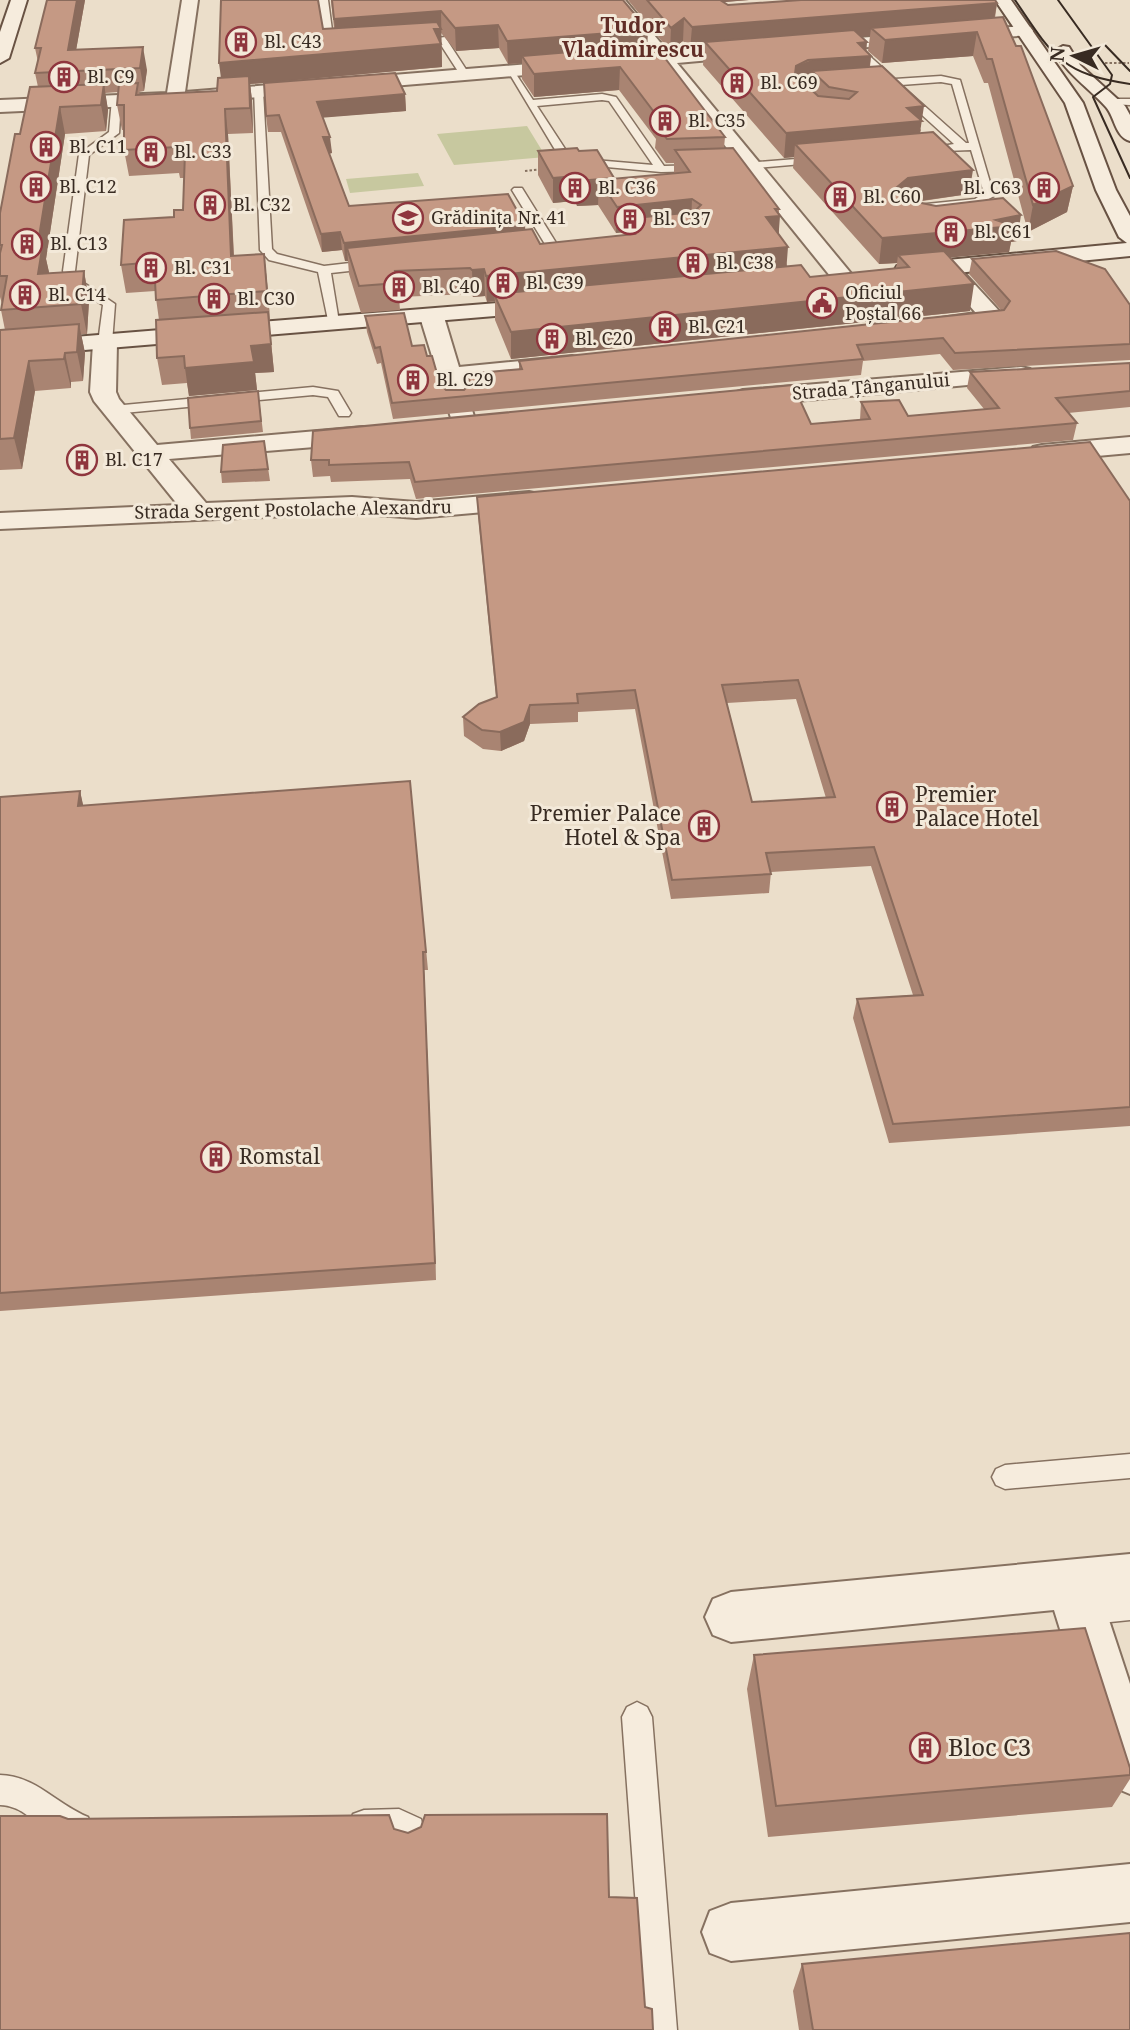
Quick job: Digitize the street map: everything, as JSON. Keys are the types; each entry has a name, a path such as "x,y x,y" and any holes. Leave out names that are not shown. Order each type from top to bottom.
{"street":[{"path":"0,58 19,0"},
{"path":"616,0 843,277"},
{"path":"1003,0 1074,103 1098,168 1130,237"},
{"path":"175,98 194,1"},
{"path":"797,47 1024,31"},
{"path":"1052,35 1073,68 1121,102 1130,135"},
{"path":"0,106 175,98 770,49"},
{"path":"1074,254 1107,240 1110,232 1091,174 1098,168"},
{"path":"815,280 1130,249"},
{"path":"927,326 993,318 946,267"},
{"path":"0,350 569,304"},
{"path":"432,317 464,426"},
{"path":"105,343 103,392 113,410 152,453 198,511"},
{"path":"450,375 602,360"},
{"name":"Strada Țânganului","path":"717,400 1041,373"},
{"path":"437,429 491,424"},
{"path":"152,453 383,433"},
{"path":"1020,455 1130,445"},
{"name":"Strada Sergent Postolache Alexandru","path":"0,521 352,505 416,510 554,498"},
{"path":"730,1617 1094,1601 1130,1578"},
{"path":"1094,1601 1130,1767"},
{"path":"731,1932 1130,1893"}],"lane":[{"path":"323,0 330,48 355,46"},
{"path":"405,42 442,39 464,74"},
{"path":"850,43 962,146"},
{"path":"509,70 567,161 661,169 713,168"},
{"path":"856,86 954,81 989,197 978,202 905,209 900,215 906,222"},
{"path":"258,91 266,250 273,257 324,270 391,263"},
{"path":"530,103 602,97 612,99 661,169"},
{"path":"105,343 108,303 72,281 69,271 84,154 114,133 116,101"},
{"path":"910,151 975,146"},
{"path":"726,167 831,159"},
{"path":"518,190 552,246"},
{"path":"539,247 566,244"},
{"path":"324,270 335,325"},
{"path":"113,410 313,391 332,394 344,413"},
{"path":"1004,1477 1130,1466"},
{"path":"637,1717 661,2030"},
{"path":"0,1790 15,1789 23,1792 70,1826 111,1828"},
{"path":"331,1825 399,1824 410,1830 412,1843"}],"path":[{"path":"518,190 508,173 582,166 580,162"}],"green space":[{"path":"527,126 546,157 454,165 437,134"},
{"path":"418,173 424,186 350,193 346,179"}],"building":[{"path":"47,0 77,0 68,50 143,47 140,68 35,73 41,48 35,48"},
{"path":"221,0 318,0 323,29 437,22 441,29 434,29 441,44 219,63"},
{"path":"332,0 623,0 648,30 507,41 498,25 455,28 441,11 334,19"},
{"path":"647,0 720,0 728,5 801,0 995,0 997,3 692,27 684,18 671,28"},
{"path":"1003,17 1016,46 1021,46 1073,186 1033,205 992,59 987,59 977,32 885,40 871,28"},
{"path":"854,30 867,42 858,43 871,56 808,60 796,66 795,74 818,96 849,99 857,92 829,87 812,71 882,66 924,106 907,108 922,121 786,133 705,42"},
{"path":"655,45 725,137 667,139 656,124 663,124 620,67 534,74 522,56"},
{"path":"395,73 405,94 317,102 330,137 323,137 349,206 508,194 525,225 344,243 340,232 321,234 279,115 266,116 264,83"},
{"path":"249,76 250,108 225,109 231,256 264,254 267,291 156,300 154,262 121,265 124,220 174,217 174,210 183,210 185,152 176,152 176,147 124,150 124,105 117,105 119,84 138,83 136,95 217,91 218,78"},
{"path":"104,84 101,105 60,107 38,243 43,243 38,274 84,271 81,304 1,310 7,276 0,276 0,213 15,134 20,134 30,87"},
{"path":"933,132 973,170 908,178 896,188 896,192 907,200 936,206 1003,198 1021,215 996,220 1014,226 882,238 795,144"},
{"path":"577,148 579,151 597,150 614,178 577,181 575,176 553,178 538,151"},
{"path":"733,148 779,209 775,209 780,216 766,217 788,247 486,276 484,269 470,268 395,271 398,283 359,286 347,248 532,229 540,244 635,234 625,219 694,212 701,205 692,199 617,207 599,180 690,172 675,150"},
{"path":"944,251 974,284 511,332 494,294 801,265 810,277 909,267 898,255"},
{"path":"1056,251 1105,269 1130,305 1130,344 955,353 943,338 857,345 863,359 392,403 380,347 375,348 365,316 404,313 412,346 424,345 427,356 432,356 440,384 446,390 464,390 470,384 468,374 522,369 519,361 1004,310 1010,301 972,259"},
{"path":"268,312 271,344 251,346 254,362 185,368 184,356 157,358 156,320"},
{"path":"79,324 77,352 65,353 64,359 29,361 14,438 0,439 0,330"},
{"path":"1130,363 1130,391 1056,398 1077,423 415,482 409,462 329,465 329,460 311,460 313,431 793,385 811,424 870,419 861,402 899,400 908,416 999,408 970,372"},
{"path":"258,391 261,421 190,428 188,398"},
{"path":"264,441 268,469 221,472 223,445"},
{"path":"1090,442 1130,501 1130,1107 893,1124 857,999 923,995 874,847 766,853 771,874 672,880 635,690 577,694 578,703 530,705 524,722 500,732 482,730 463,717 479,704 497,697 477,497","holes":["798,680 835,797 752,802 722,685"]},
{"path":"410,781 426,952 423,952 435,1263 0,1293 0,797 80,791 78,806"},
{"name":"Bloc C3","path":"1085,1628 1130,1775 776,1806 754,1655"},
{"path":"607,1814 609,1897 637,1898 645,2007 652,2009 653,2030 0,2030 0,1816 60,1816 68,1819 389,1815 394,1829 408,1833 421,1827 425,1815"},
{"path":"1130,1933 1130,2030 813,2030 802,1964"}],"tram line":[{"path":"1015,0 1039,35 1060,59 1073,68 1111,81"},
{"path":"1058,0 1112,75 1111,81"},
{"path":"1104,44 1130,71"},
{"path":"1111,81 1130,84"},
{"path":"1111,81 1093,97 1130,178"}],"place":[{"name":"Bl. C43","path":"241,42"},
{"name":"Bl. C9","path":"64,77"},
{"name":"Bl. C69","path":"737,83"},
{"name":"Bl. C35","path":"665,121"},
{"name":"Bl. C11","path":"46,147"},
{"name":"Bl. C33","path":"151,152"},
{"name":"Bl. C12","path":"36,187"},
{"name":"Bl. C36","path":"575,188"},
{"name":"Bl. C63","path":"1044,188"},
{"name":"Bl. C60","path":"840,197"},
{"name":"Bl. C32","path":"210,205"},
{"name":"Grădinița Nr. 41","path":"408,218"},
{"name":"Bl. C37","path":"630,219"},
{"name":"Bl. C61","path":"951,232"},
{"name":"Bl. C13","path":"27,244"},
{"name":"Bl. C38","path":"693,263"},
{"name":"Bl. C31","path":"151,268"},
{"name":"Bl. C39","path":"503,283"},
{"name":"Bl. C40","path":"399,287"},
{"name":"Bl. C14","path":"25,295"},
{"name":"Bl. C30","path":"214,299"},
{"name":"Oficiul Poștal 66","path":"822,303"},
{"name":"Bl. C21","path":"665,327"},
{"name":"Bl. C20","path":"552,339"},
{"name":"Bl. C29","path":"413,380"},
{"name":"Bl. C17","path":"82,460"},
{"name":"Premier Palace Hotel","path":"892,807"},
{"name":"Premier Palace Hotel & Spa","path":"704,826"},
{"name":"Romstal","path":"216,1157"},
{"name":"Bloc C3","path":"925,1748"}],"district":[{"name":"Tudor Vladimirescu","path":"633,38"}]}
